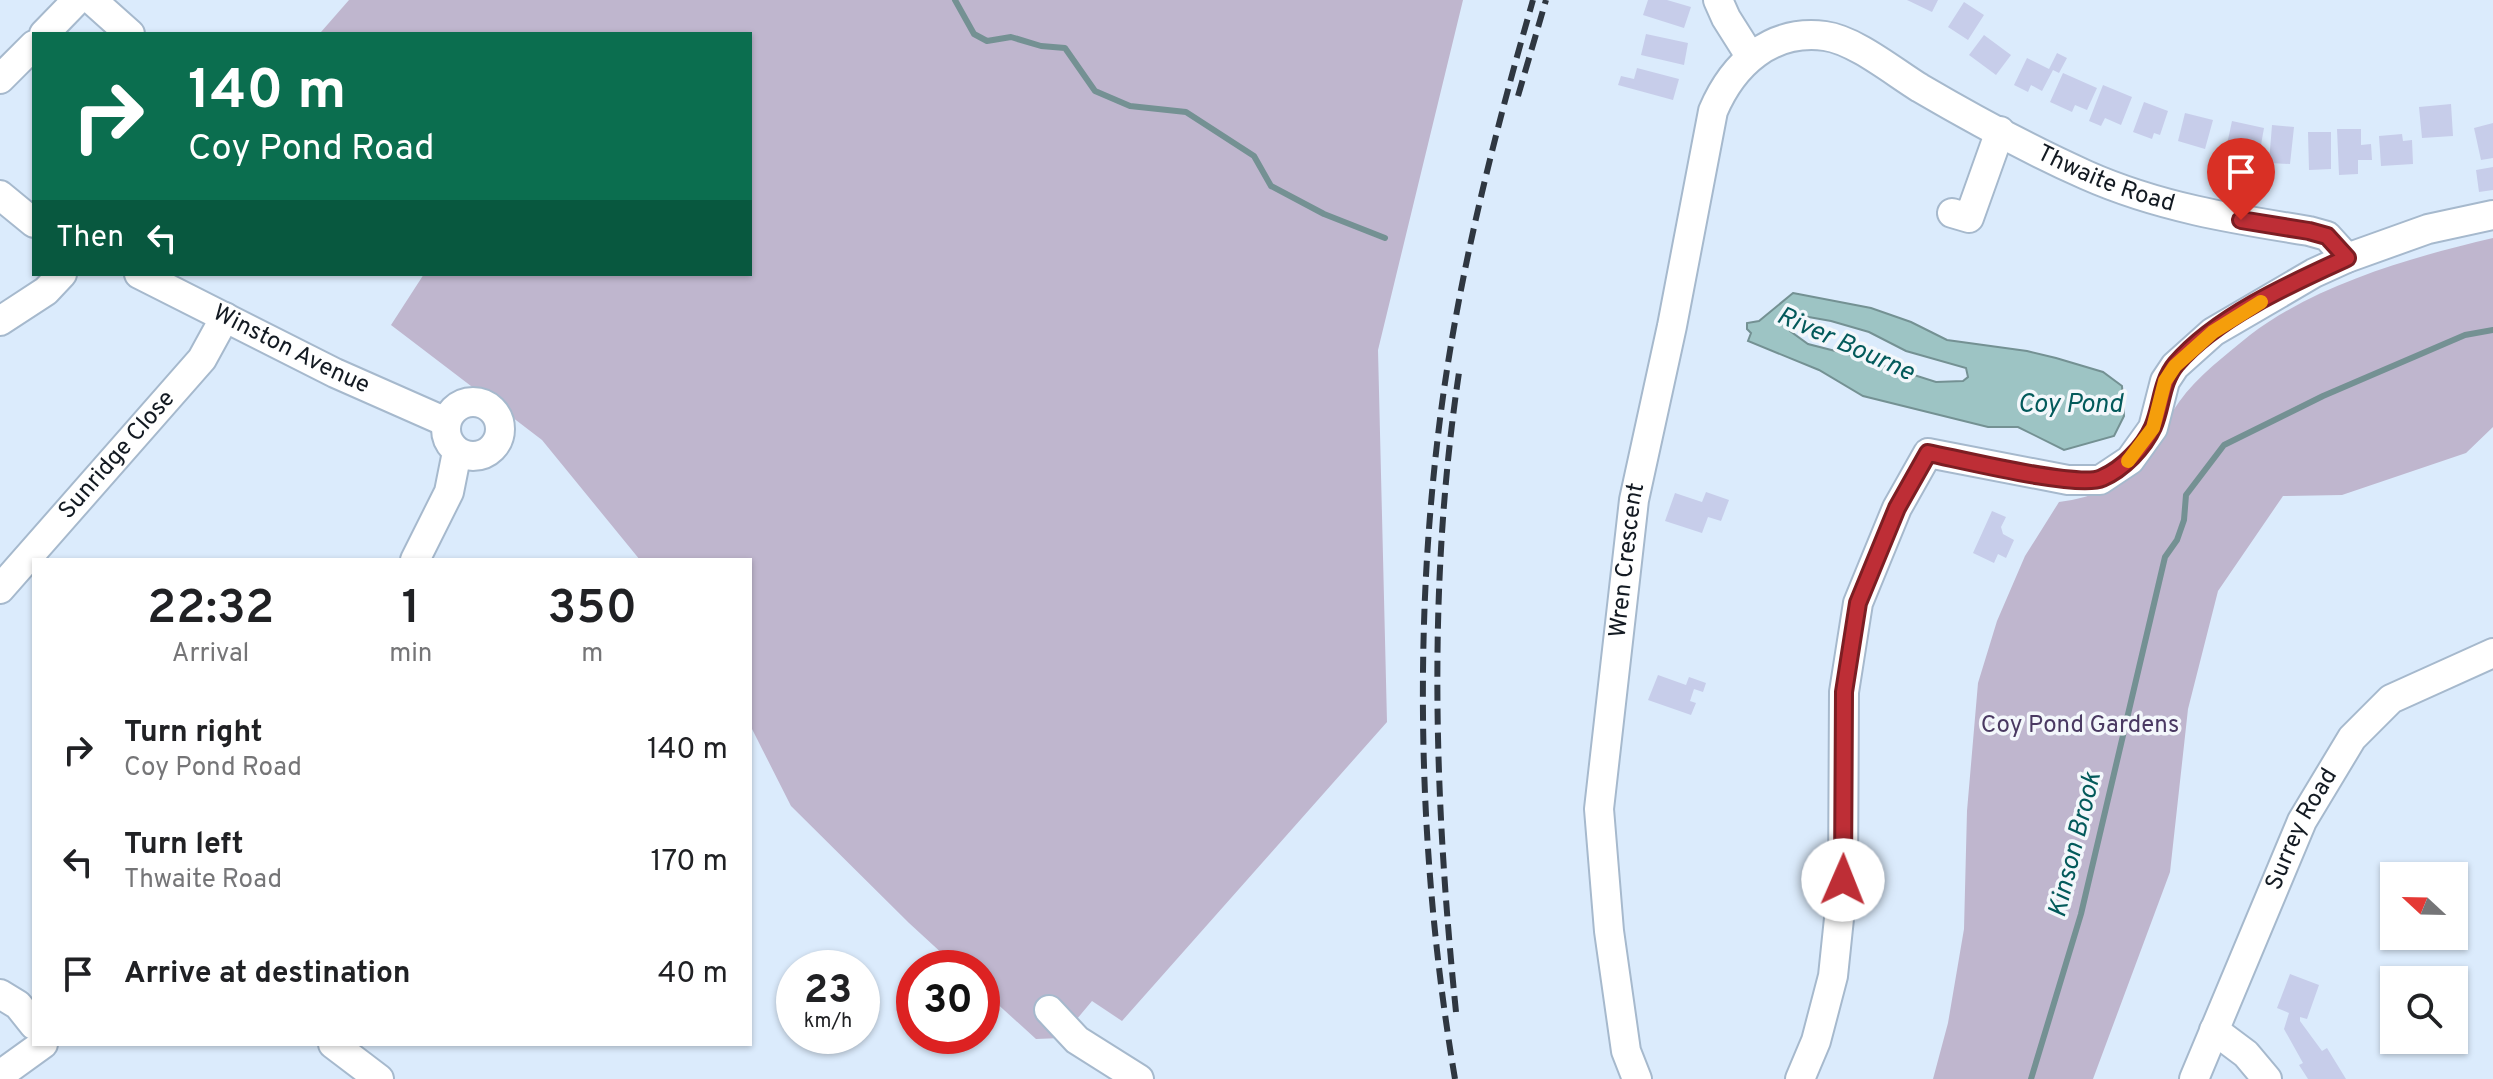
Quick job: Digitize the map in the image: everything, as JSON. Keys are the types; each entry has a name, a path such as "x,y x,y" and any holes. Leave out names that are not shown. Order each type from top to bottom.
{"street":[{"path":"46,32 77,0"},
{"path":"92,0 128,32"},
{"path":"1718,0 1750,56"},
{"name":"Thwaite Road","path":"1750,56 1780,41 1802,36 1826,36 1846,43 1923,90 2086,175 2157,201 2220,217 2327,236 2347,258"},
{"path":"0,79 32,47"},
{"name":"Wren Crescent","path":"1637,1079 1626,1051 1613,961 1599,809 1634,500 1672,326 1713,111 1724,88 1750,56"},
{"path":"1970,218 2000,131"},
{"path":"0,195 32,221"},
{"path":"1800,1079 1816,1041 1833,976 1843,880 1844,692 1858,603 1897,508 1928,453 2068,480 2100,480 2130,460 2153,428 2165,381 2190,350 2213,332 2249,309 2347,258 2428,229 2493,215"},
{"path":"0,321 46,291 60,276"},
{"name":"Winston Avenue","path":"143,276 335,373 446,422"},
{"name":"Sunridge Close","path":"0,589 202,359 225,317"},
{"path":"473,402 490,407 499,422 498,439 488,452 473,457 457,452 447,439 446,422 456,407 473,402"},
{"path":"416,558 449,492 457,452"},
{"name":"Surrey Road","path":"2194,1079 2302,821 2352,738 2391,699 2493,653"},
{"path":"0,994 18,1005 32,1022"},
{"path":"1049,1010 1077,1040 1139,1079"},
{"path":"2214,1030 2246,1054 2267,1079"},
{"path":"0,1075 40,1046"},
{"path":"336,1046 379,1079"}],"green space":[{"path":"349,0 1463,0 1378,350 1387,722 1122,1021 1092,1001 1061,1038 1036,1039 1000,1006 1000,950 938,950 791,806 752,729 752,558 638,558 542,440 391,325 423,276 752,276 752,32 321,32"},
{"name":"Coy Pond Gardens","path":"2493,238 2493,427 2466,453 2342,495 2283,496 2218,591 2188,709 2170,872 2093,1079 1933,1079 1948,1023 1964,929 1967,811 1978,683 1997,621 2025,556 2059,502 2097,493 2130,473 2148,454 2194,383 2276,317 2366,274"}],"water":[{"name":"Coy Pond","path":"1793,293 1871,308 1911,322 1947,340 2027,351 2103,372 2122,386 2124,416 2114,436 2064,450 2018,427 1988,427 1863,396 1819,370 1748,341 1751,333 1747,323 1759,321","holes":["1803,316 1869,332 1906,351 1966,368 1968,377 1963,381 1936,382 1808,344 1790,331 1791,323"]}],"building":[{"path":"1648,0 1667,0 1691,7 1684,28 1643,15"},
{"path":"1907,0 1938,0 1932,12"},
{"path":"1964,2 1984,15 1968,40 1948,27"},
{"path":"1646,34 1688,43 1684,65 1641,55"},
{"path":"1984,35 2011,55 1996,75 1969,55"},
{"path":"2057,53 2067,58 2059,73 2053,70 2042,91 2031,85 2028,92 2014,85 2027,58 2049,69"},
{"path":"1637,68 1679,79 1673,100 1618,85 1621,76 1634,79"},
{"path":"2063,73 2097,88 2087,110 2075,105 2072,112 2050,102"},
{"path":"2103,85 2132,97 2121,125 2105,118 2101,126 2089,121"},
{"path":"2144,102 2168,111 2160,135 2154,133 2152,139 2133,132"},
{"path":"2451,104 2453,136 2422,138 2419,107"},
{"path":"2185,113 2213,120 2205,149 2178,141"},
{"path":"2232,121 2264,128 2259,156 2226,149"},
{"path":"2493,123 2493,158 2481,160 2474,128"},
{"path":"2272,125 2294,127 2290,164 2269,163"},
{"path":"2337,129 2361,129 2361,145 2371,144 2372,160 2358,160 2358,174 2339,175"},
{"path":"2308,132 2331,132 2331,169 2309,170"},
{"path":"2402,134 2403,141 2412,140 2413,164 2381,166 2379,136"},
{"path":"2493,167 2493,190 2479,192 2476,170"},
{"path":"1706,492 1729,500 1721,521 1708,517 1702,533 1665,521 1675,493 1702,502"},
{"path":"1992,511 2006,517 2001,527 2003,534 2014,540 2006,558 1998,554 1994,563 1973,553"},
{"path":"1658,675 1686,685 1689,677 1706,683 1703,692 1694,689 1690,701 1696,703 1691,715 1648,700"},
{"path":"2290,974 2319,985 2307,1019 2300,1017 2300,1021 2322,1051 2327,1048 2346,1079 2308,1079 2299,1065 2303,1063 2284,1029 2289,1013 2277,1008"}],"waterway":[{"name":"River Bourne","path":"955,0 974,34 987,41 1011,37 1041,46 1065,48 1095,91 1130,106 1186,112 1254,156 1271,186 1324,214 1385,238"},
{"name":"Kinson Brook","path":"2031,1079 2081,914 2165,557 2177,540 2184,520 2186,495 2224,445 2323,396 2465,335 2493,330"}],"railway":[{"path":"1455,1079 1434,922 1424,762 1423,682 1429,523 1453,331 1489,165 1533,0"},
{"path":"1518,96 1546,0"},
{"path":"1456,1012 1443,850 1437,689 1442,527 1460,366"}],"slow traffic":[{"path":"2128,461 2153,428 2165,381 2175,366 2213,332 2261,302"}],"route":[{"path":"1843,880 1844,692 1858,603 1897,508 1928,453 2068,480 2100,480 2130,460 2153,428 2165,381 2190,350 2249,309 2347,258 2327,236 2241,220"}]}
